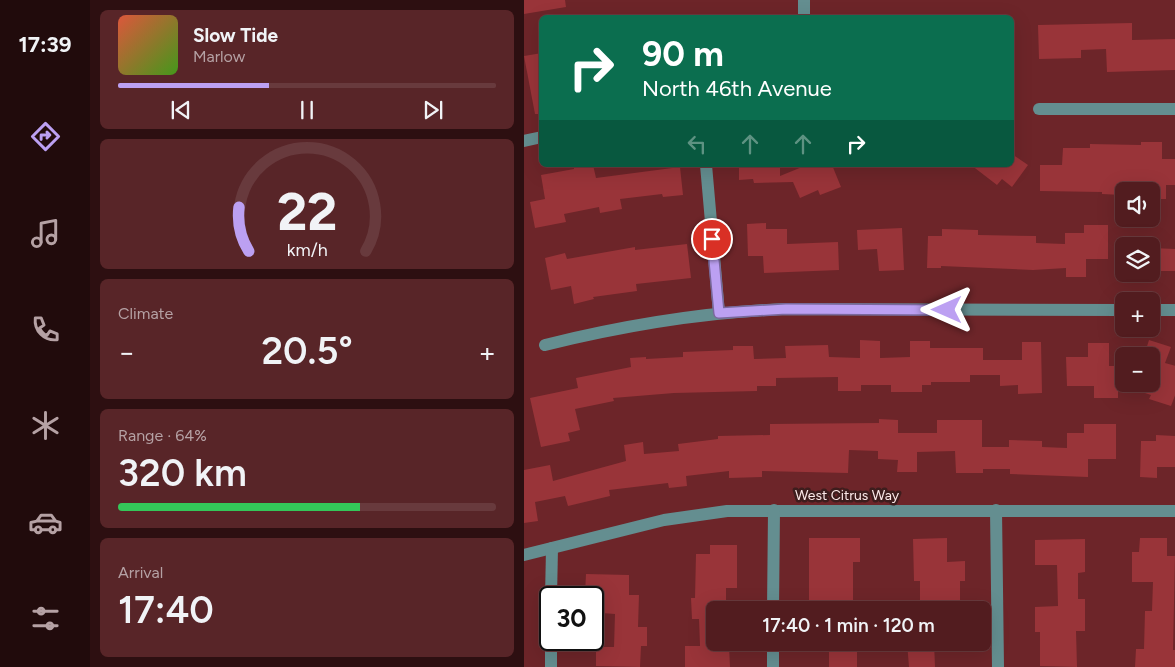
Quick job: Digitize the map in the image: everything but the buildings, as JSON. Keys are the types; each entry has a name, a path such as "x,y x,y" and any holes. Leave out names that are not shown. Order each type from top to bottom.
{"street":[{"path":"804,0 804,15"},
{"path":"1038,110 1175,109"},
{"path":"524,141 539,138"},
{"path":"706,167 719,313"},
{"path":"545,345 643,323 719,313 786,309 1115,310"},
{"path":"1160,310 1175,310"},
{"name":"West Citrus Way","path":"524,555 664,520 727,510 1175,511"},
{"path":"774,510 774,601"},
{"path":"996,510 998,667"},
{"path":"551,586 552,548"},
{"path":"551,651 551,667"},
{"path":"773,651 773,667"}],"route":[{"path":"712,239 719,313 786,309 947,310"}]}
